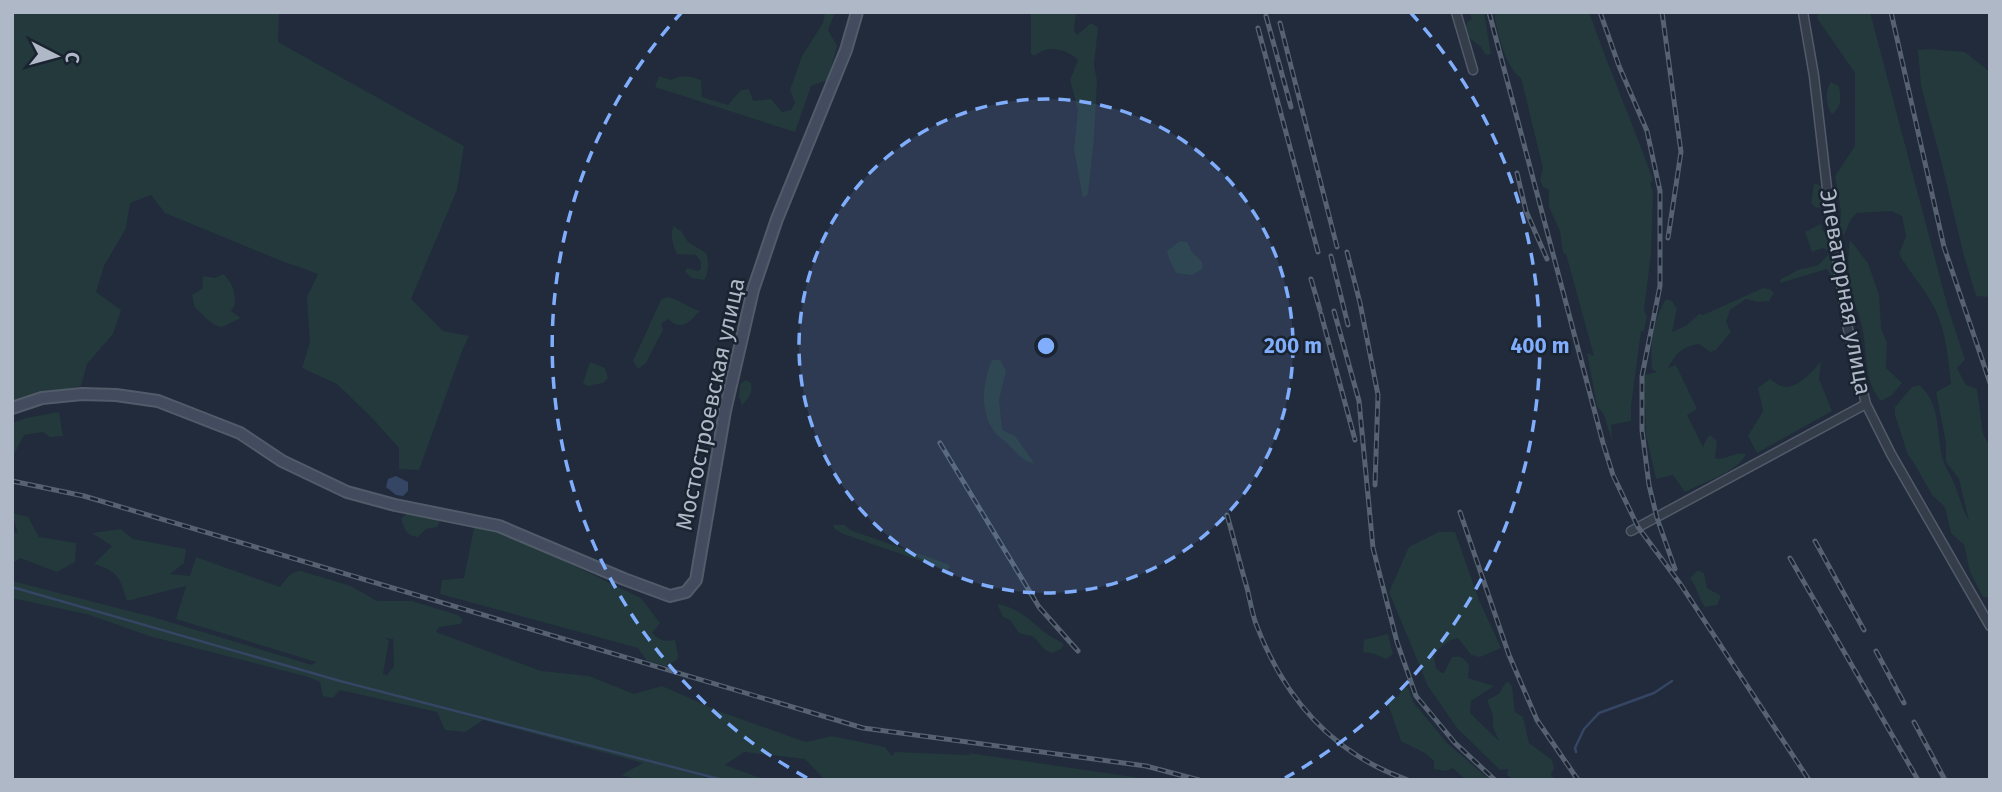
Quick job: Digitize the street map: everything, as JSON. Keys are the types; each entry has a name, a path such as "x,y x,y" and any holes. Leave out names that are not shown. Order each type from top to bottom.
{"main road":[{"name":"Мостостроевская улица","path":"12,408 42,398 82,394 116,395 158,401 233,429 282,461 347,492 395,505 499,526 670,596 686,592 696,580 725,411 753,290 777,219 846,50 858,12"}],"street":[{"path":"1456,12 1473,70"},
{"name":"Элеваторная улица","path":"1803,12 1848,329 1866,404 1891,454 1990,626"},
{"path":"1631,531 1866,404"}],"green space":[{"path":"12,12 279,12 278,42 464,146 457,190 411,299 443,331 469,336 419,470 399,469 399,448 372,418 337,384 302,368 310,342 307,297 318,274 165,213 151,195 130,203 126,228 104,266 96,292 121,310 113,334 87,364 81,386 12,404"},
{"path":"825,12 835,12 828,30 837,46 828,80 811,86 795,132 655,87 659,76 671,80 689,77 701,80 702,97 728,105 741,90 749,89 753,101 771,99 782,112 791,110 795,103 790,90 802,56 823,23"},
{"path":"1031,12 1076,12 1074,31 1077,35 1091,23 1098,27 1094,65 1097,81 1094,138 1088,194 1083,198 1074,150 1078,110 1070,80 1078,60 1058,50 1045,50 1034,56 1031,54"},
{"path":"1469,12 1484,12 1491,54 1486,55 1480,46 1464,34 1467,22 1472,19"},
{"path":"1494,12 1589,12 1653,180 1650,183 1653,192 1651,254 1644,310 1647,316 1644,331 1641,331 1631,421 1611,425 1612,441 1604,415 1597,406 1587,353 1594,356 1566,254 1563,253 1560,231 1549,207 1549,190 1543,187 1540,180 1543,168 1521,78 1506,57"},
{"path":"1818,12 1870,12 1948,308 1965,360 1957,368 1966,385 1977,389 1983,434 1990,447 1990,598 1983,597 1970,572 1964,545 1951,533 1945,507 1932,495 1908,455 1895,415 1895,407 1912,387 1919,385 1926,392 1937,418 1943,460 1969,521 1959,479 1946,462 1946,443 1936,392 1951,384 1944,336 1931,302 1899,254 1906,236 1902,216 1891,211 1857,213 1851,219 1844,235 1839,234 1841,211 1835,176 1855,146 1855,73 1817,18"},
{"path":"1918,50 1965,52 1990,72 1990,297 1976,296 1921,86"},
{"path":"1831,82 1839,86 1840,99 1838,108 1832,115 1827,98"},
{"path":"1814,183 1826,192 1822,207 1816,208 1811,203"},
{"path":"1821,224 1832,246 1827,250 1823,248 1812,252 1805,232"},
{"path":"673,226 681,231 688,242 706,253 708,267 704,280 692,278 685,271 687,268 698,271 701,269 701,262 696,255 677,254 672,240"},
{"path":"1850,240 1868,263 1879,295 1881,328 1887,343 1886,368 1902,383 1892,395 1881,401 1871,384 1862,327 1852,295 1848,261"},
{"path":"1180,241 1187,242 1202,262 1202,269 1192,275 1176,273 1169,259 1167,251"},
{"path":"1829,254 1835,260 1839,276 1833,279 1827,269 1780,283 1781,279 1798,270 1818,265"},
{"path":"223,274 234,291 235,305 231,311 241,318 222,327 210,322 195,308 192,295 202,289 203,276 215,278"},
{"path":"1763,288 1774,293 1769,301 1746,299 1730,310 1726,322 1731,332 1716,350 1710,352 1699,344 1688,347 1677,355 1668,368 1676,365 1697,409 1687,415 1703,447 1710,435 1717,441 1715,458 1746,454 1742,461 1727,472 1685,492 1673,475 1656,479 1646,435 1644,375 1657,372 1652,369 1652,341 1658,316 1666,299 1672,301 1677,309 1672,332 1687,325 1699,314 1703,315"},
{"path":"666,297 700,311 683,325 668,319 661,324 663,330 646,363 638,369 633,361 661,300"},
{"path":"992,360 1000,360 1006,371 999,400 1002,430 1015,436 1035,464 1020,457 996,434 987,417 984,388"},
{"path":"1821,361 1819,379 1832,411 1757,453 1748,436 1763,411 1758,388 1770,379 1781,386 1792,386"},
{"path":"590,362 605,368 608,378 603,383 587,386 583,383"},
{"path":"746,380 751,383 751,389 742,405 739,397 740,384"},
{"path":"59,412 63,436 50,437 43,432 24,435 12,458 12,423"},
{"path":"12,513 28,517 39,537 76,543 75,562 57,572 20,558 12,564 12,532 18,533"},
{"path":"407,513 436,518 440,522 437,527 426,529 418,537 414,536 406,531 401,519"},
{"path":"475,523 504,532 641,598 660,623 652,633 662,640 675,640 677,660 666,666 647,661 638,648 440,594 442,580 464,578"},
{"path":"833,525 845,525 850,530 948,564 950,567 947,570 843,534"},
{"path":"121,529 133,539 186,549 184,563 170,574 190,576 196,557 280,587 291,574 301,571 351,586 377,601 412,601 458,615 463,620 460,624 439,627 436,632 541,671 589,676 634,694 662,686 721,712 806,742 832,736 885,747 892,756 895,752 970,755 969,753 1154,780 825,780 805,759 744,752 725,765 766,780 707,780 706,776 700,780 638,780 621,775 643,763 483,720 465,732 445,730 437,712 340,690 333,698 323,696 320,682 308,677 149,636 90,615 12,598 12,581 153,617 312,665 316,662 176,619 186,586 127,601 117,576 94,564 112,546 92,533","holes":["385,638 393,639 394,666 387,675 383,674 389,641"]},
{"path":"1439,532 1455,532 1479,600 1501,648 1480,657 1471,655 1458,638 1450,640 1433,654 1436,668 1444,673 1452,657 1460,657 1469,665 1468,678 1494,686 1471,701 1470,713 1499,741 1487,700 1499,694 1506,682 1509,682 1515,712 1523,717 1529,743 1552,760 1554,768 1551,775 1556,780 1514,780 1507,775 1508,769 1500,770 1457,728 1428,686 1389,592 1409,547"},
{"path":"1698,570 1704,573 1707,588 1721,596 1717,605 1705,607 1703,604 1690,578"},
{"path":"997,604 1010,607 1064,645 1052,653 1045,650 1034,637 1019,633 1010,620 1003,617"},
{"path":"1388,634 1393,654 1386,659 1363,652 1364,640"},
{"path":"1404,686 1409,690 1413,702 1447,743 1490,780 1466,780 1453,768 1446,771 1434,769 1434,761 1425,753 1401,741 1386,698 1398,697"}],"water":[{"path":"396,476 408,482 408,491 403,496 396,495 386,487 388,479"}],"waterway":[{"path":"12,587 340,681 723,780"},
{"path":"1576,752 1575,748 1584,729 1599,713 1654,693 1672,681"}],"railway":[{"path":"1489,12 1613,475 1638,527 1681,585 1809,780"},
{"path":"1600,12 1619,66 1647,131 1660,191 1660,286 1642,376 1642,430 1649,485 1657,518 1675,569"},
{"path":"1662,12 1681,152 1668,238"},
{"path":"1891,12 1944,247 1990,383"},
{"path":"1266,16 1291,107"},
{"path":"1280,23 1337,247"},
{"path":"1258,28 1318,252"},
{"path":"1517,173 1526,211 1547,259"},
{"path":"1347,252 1378,395 1375,485"},
{"path":"1331,256 1348,325"},
{"path":"1311,279 1320,310"},
{"path":"1334,311 1359,401 1373,548 1397,642 1416,696 1455,743 1495,780"},
{"path":"1321,314 1355,440"},
{"path":"940,443 1039,607 1078,651"},
{"path":"12,481 84,496 863,728 1146,766 1199,780"},
{"path":"1460,512 1509,655 1537,720 1578,780"},
{"path":"1227,515 1256,624 1281,676 1314,720 1334,739 1381,769 1408,780"},
{"path":"1815,541 1864,630"},
{"path":"1790,558 1918,780"},
{"path":"1876,651 1904,703"},
{"path":"1914,722 1945,780"}]}
